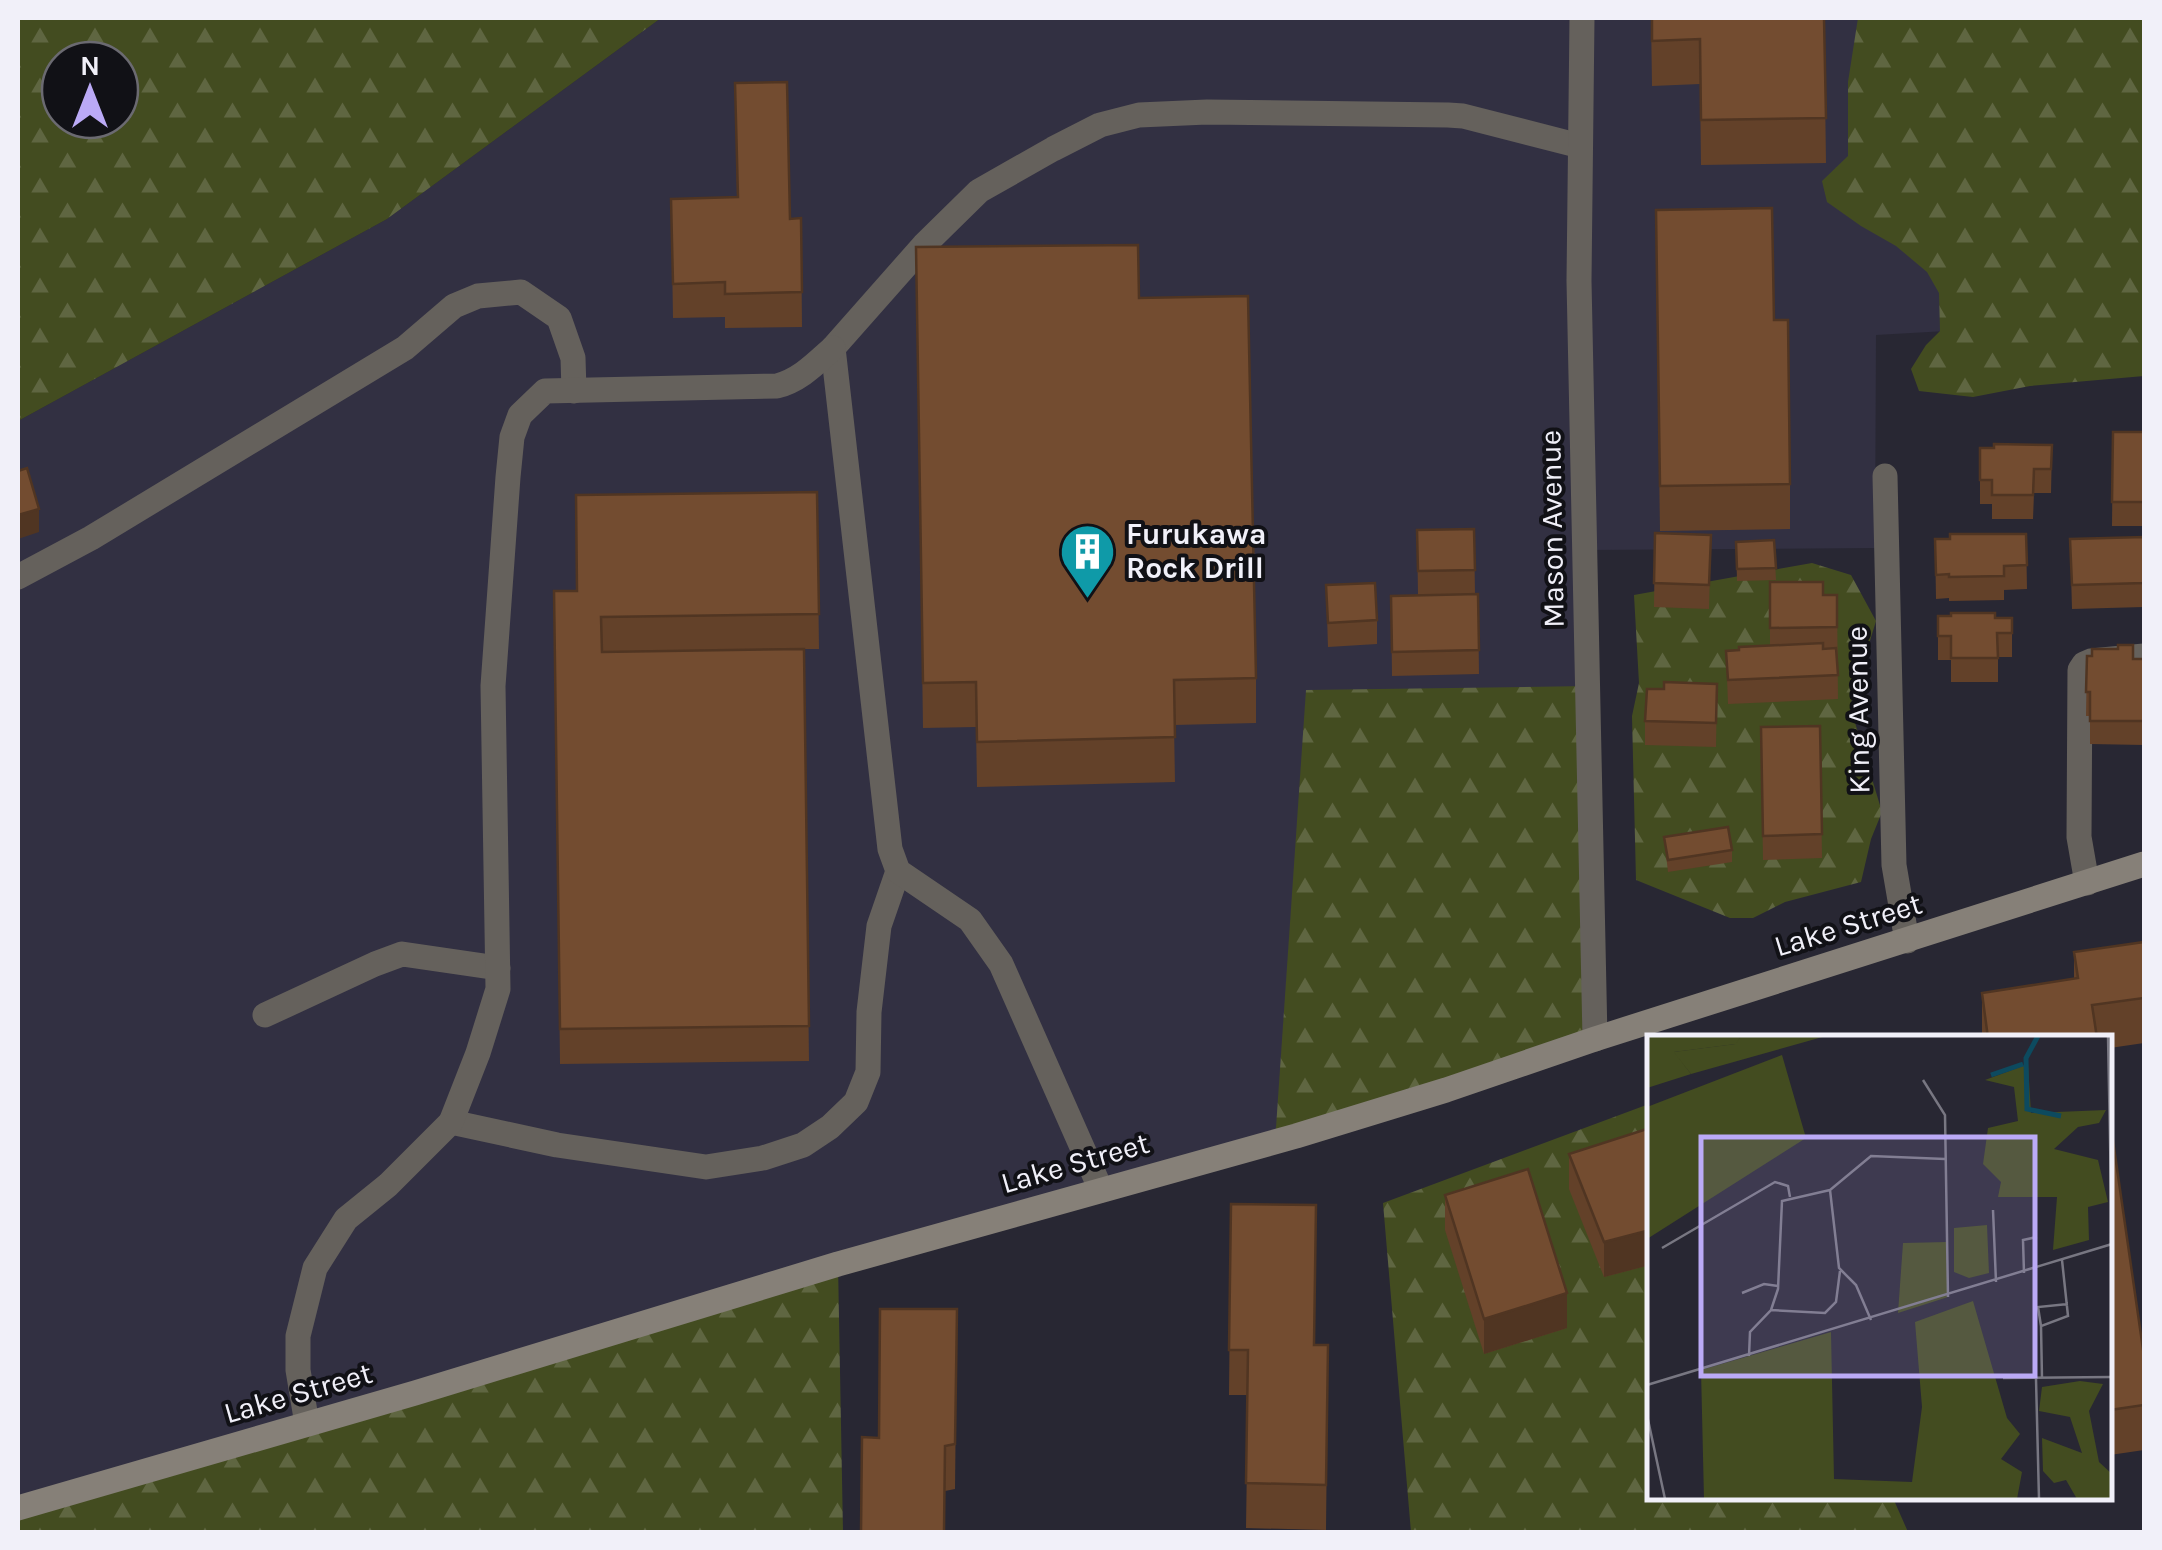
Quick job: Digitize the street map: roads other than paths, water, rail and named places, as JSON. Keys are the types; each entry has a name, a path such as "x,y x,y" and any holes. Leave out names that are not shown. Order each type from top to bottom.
{"street":[{"name":"Mason Avenue","path":"1582,18 1579,300 1594,1039"},
{"path":"307,1424 298,1370 298,1336 315,1268 346,1219 451,1122 498,988 493,686 512,438 520,415 545,391 777,386 790,382 833,348 924,245 980,191 1100,125 1139,115 1207,112 1463,116 1580,146"},
{"path":"18,576 91,538 405,348 454,306 478,296 522,292 559,318 573,358 574,391"},
{"path":"833,348 890,849 898,871 970,920 1001,964 1101,1190"},
{"name":"King Avenue","path":"1885,476 1894,865 1908,941"},
{"path":"2087,883 2079,838 2080,670 2091,661 2144,656"},
{"name":"Lake Street","path":"18,1508 838,1264 1360,1116 2144,864"},
{"path":"451,1122 557,1145 706,1167 762,1158 802,1145 830,1127 856,1102 868,1072 869,1012 879,926 898,871"},
{"path":"265,1015 402,954 498,968"}],"place":[{"name":"Furukawa Rock Drill","path":"1087,600"}]}
